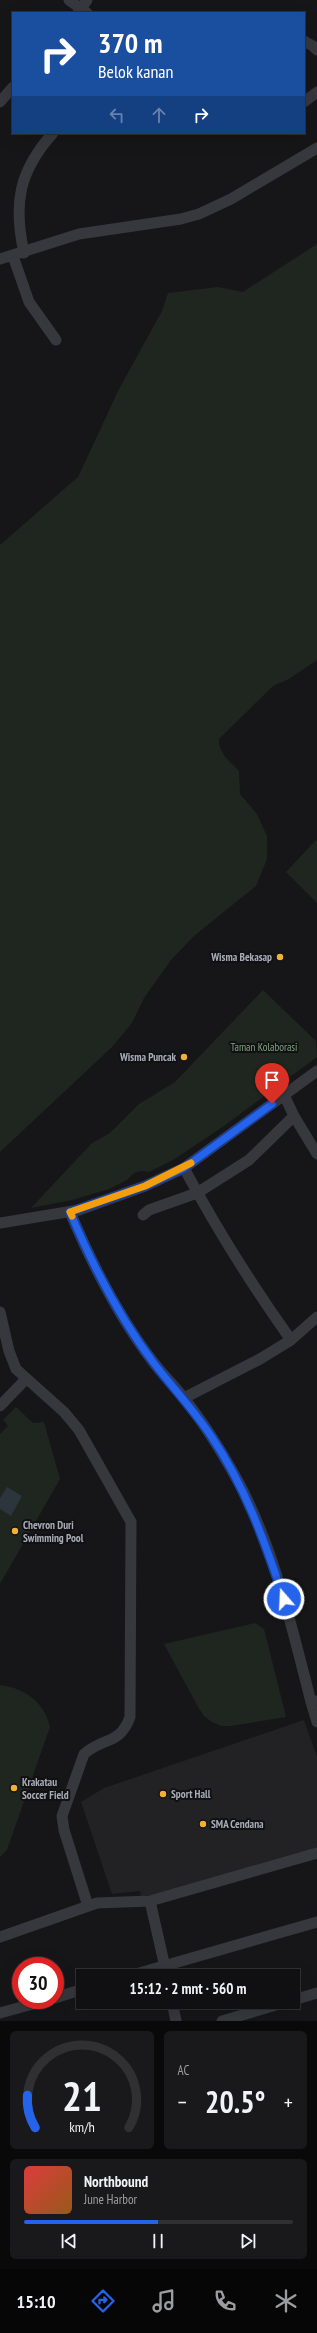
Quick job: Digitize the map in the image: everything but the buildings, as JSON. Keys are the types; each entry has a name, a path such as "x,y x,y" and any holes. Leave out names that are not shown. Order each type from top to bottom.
{"street":[{"path":"69,0 84,7"},
{"path":"305,42 317,50"},
{"path":"0,102 12,88"},
{"path":"305,101 317,92"},
{"path":"52,134 41,147 24,179 19,211 19,255 29,302 56,340"},
{"path":"0,259 19,255 79,234 181,219 199,214 231,199 317,148"},
{"path":"0,1223 70,1212 145,1186 184,1168 317,1070"},
{"path":"284,1095 294,1116 317,1154"},
{"path":"143,1215 159,1206 198,1193 249,1160 294,1116"},
{"path":"184,1168 234,1256 291,1340"},
{"path":"70,1212 102,1280 131,1327 153,1362 184,1398 212,1437 240,1484 257,1521 288,1610 314,1701 317,1722"},
{"path":"0,1312 9,1351 16,1369 64,1412 79,1430 131,1522 130,1717 126,1730 119,1736 91,1748 84,1754 66,1801 62,1816 64,1830 88,1906"},
{"path":"184,1398 260,1359 291,1340 317,1317"},
{"path":"0,1406 26,1379"},
{"path":"0,1937 97,1903 150,1901 317,1853"},
{"path":"150,1901 166,1969"},
{"path":"172,1969 317,1922"},
{"path":"64,1995 76,1991"},
{"path":"300,1998 317,1993"},
{"path":"0,2014 17,2009"},
{"path":"173,2009 176,2021"},
{"path":"222,2021 262,2009"}],"shaded area":[{"path":"7,1487 22,1496 11,1516 0,1509 0,1498"},
{"name":"SMA Cendana","path":"304,1720 317,1757 317,1849 161,1894 141,1896 140,1891 112,1894 81,1802 104,1788"}],"green space":[{"path":"317,244 317,660 289,679 273,686 219,739 220,748 228,760 239,771 240,794 257,814 267,836 267,859 256,886 194,936 171,960 144,998 132,1023 112,1047 0,1152 0,545 78,477 119,389 162,311 168,293 218,287 243,292"},
{"path":"316,840 317,841 317,903 286,872"},
{"name":"Taman Kolaborasi","path":"263,990 316,1041 317,1057 224,1126 173,1160 149,1172 141,1171 134,1173 127,1180 109,1189 72,1200 31,1208 92,1143 110,1133 139,1104 175,1082"},
{"name":"Chevron Duri Swimming Pool","path":"16,1407 33,1423 44,1422 60,1479 0,1584 0,1434 8,1426 3,1420"},
{"path":"255,1623 264,1629 286,1717 231,1726 221,1726 204,1716 164,1644"},
{"name":"Krakatau Soccer Field","path":"0,1685 17,1689 32,1698 43,1710 50,1727 7,1850 0,1857"}],"slow traffic":[{"path":"72,1216 70,1212 145,1186 184,1168 191,1163"}],"place":[{"name":"Wisma Bekasap","path":"280,957"},
{"name":"Wisma Puncak","path":"184,1057"},
{"name":"Chevron Duri Swimming Pool","path":"15,1531"},
{"name":"Krakatau Soccer Field","path":"14,1788"},
{"name":"Sport Hall","path":"163,1794"},
{"name":"SMA Cendana","path":"203,1824"}],"route":[{"path":"272,1104 184,1168 145,1186 70,1212 102,1280 131,1327 153,1362 184,1398 212,1437 240,1484 257,1521 284,1599"}]}
